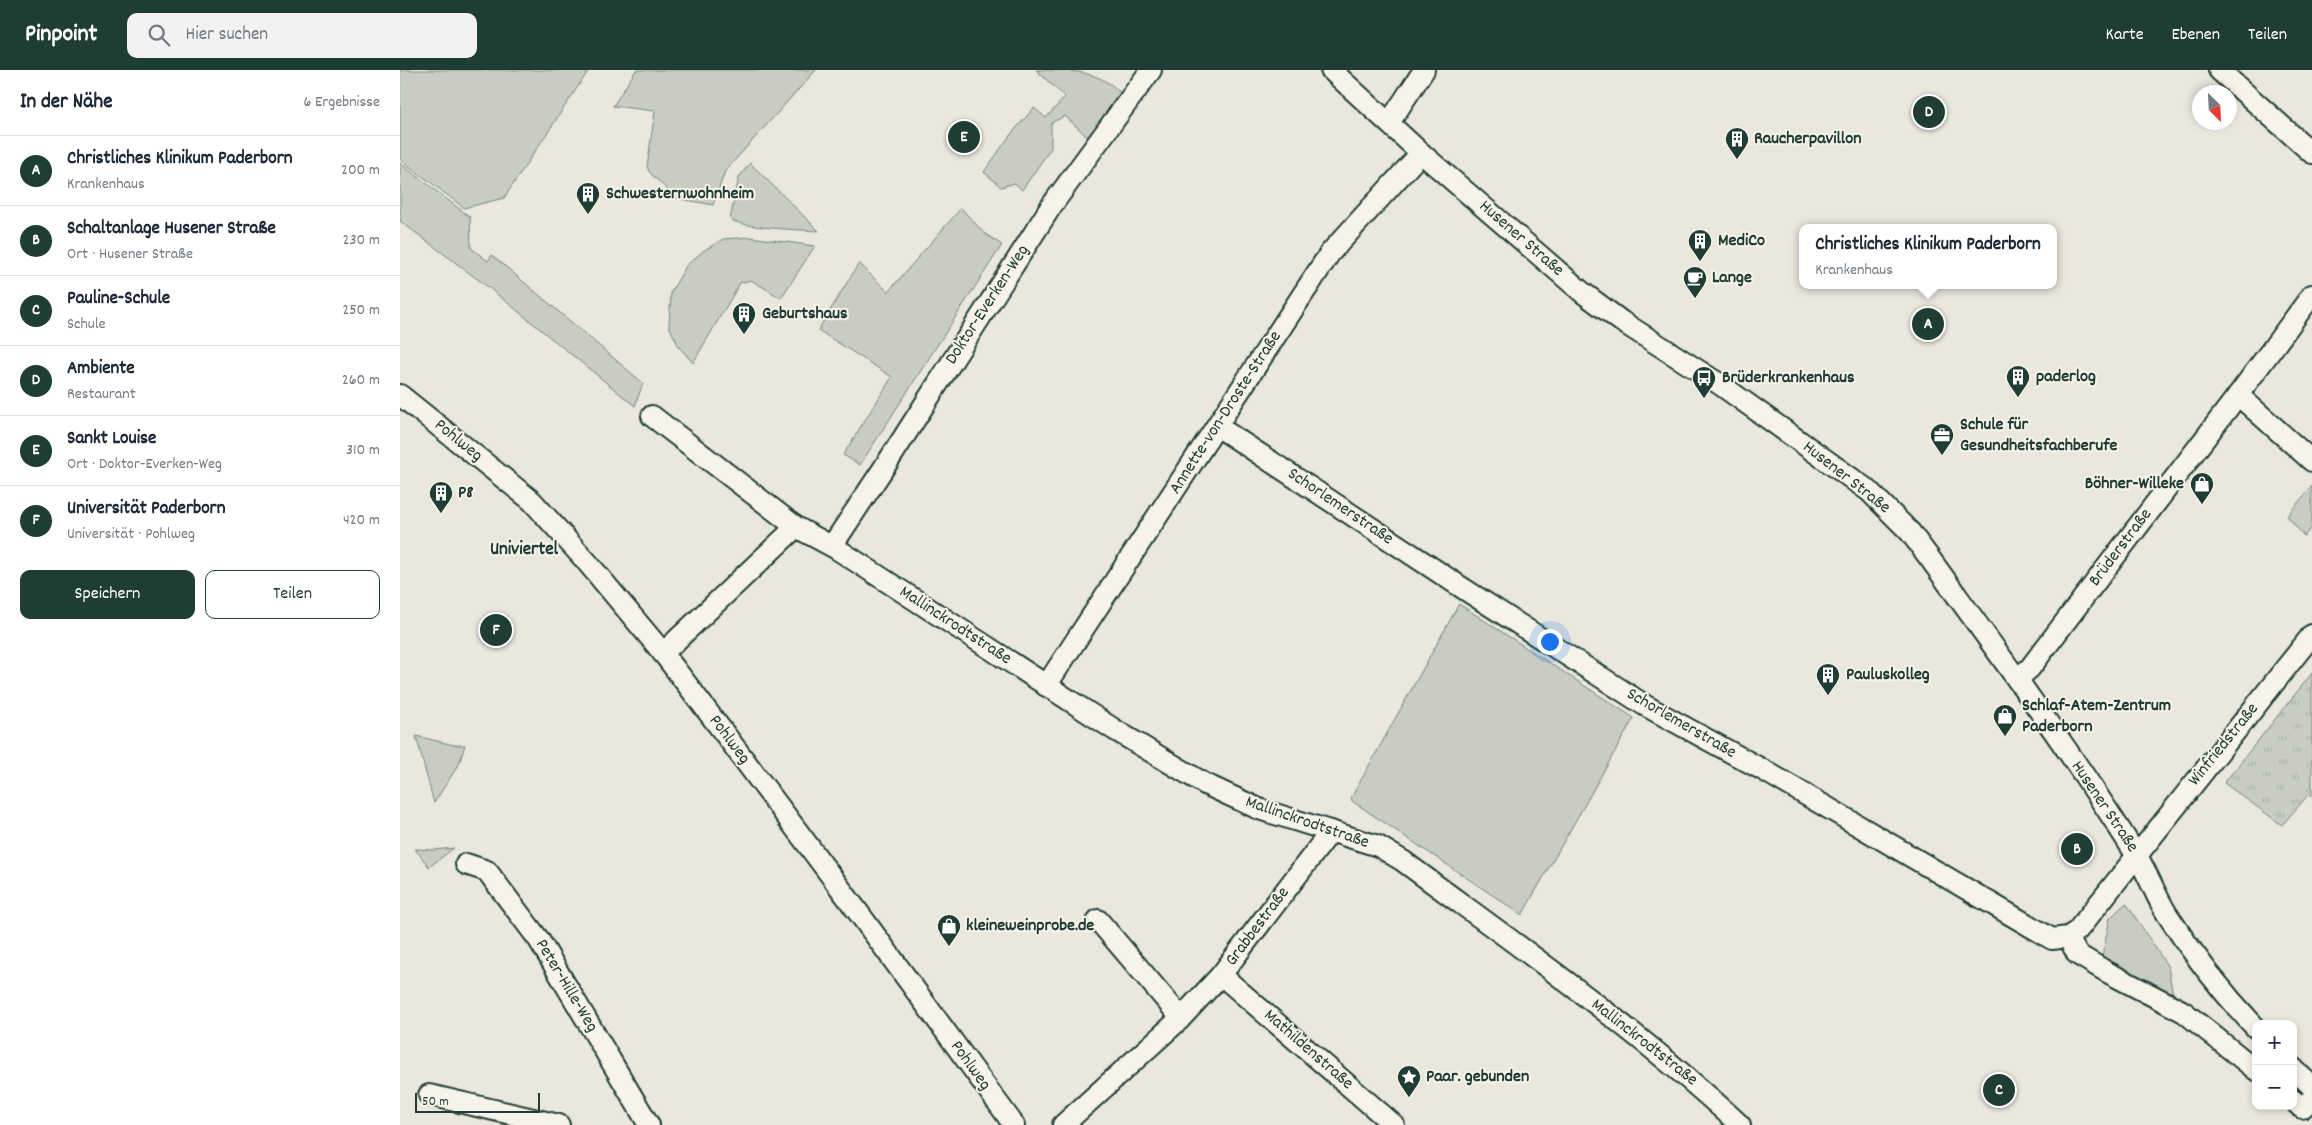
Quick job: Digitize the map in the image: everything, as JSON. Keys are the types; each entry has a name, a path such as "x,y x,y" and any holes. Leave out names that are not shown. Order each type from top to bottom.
{"street":[{"name":"Doktor-Everken-Weg","path":"832,546 1052,205 1151,70"},
{"name":"Husener Straße","path":"1331,70 1390,122 1421,153 1598,304 1621,321 1721,385 1868,491 1910,532 2017,679 2137,855 2166,912 2192,952 2235,1006 2252,1024"},
{"path":"1390,122 1424,70"},
{"path":"2220,70 2312,153"},
{"name":"Annette-von-Droste-Straße","path":"1046,686 1330,253 1421,153"},
{"name":"Brüderstraße","path":"2017,679 2036,660 2312,295"},
{"name":"Pohlweg","path":"400,395 532,501 587,562 663,653 862,916 1014,1125"},
{"path":"2238,395 2312,461"},
{"name":"Mallinckrodtstraße","path":"652,416 796,528 832,546 1046,686 1205,784 1259,809 1378,846 1403,860 1629,1029 1697,1084 1740,1125"},
{"name":"Schorlemerstraße","path":"1217,426 1461,588 1646,706 1765,771 2052,939 2068,936"},
{"path":"663,653 796,528"},
{"name":"Winfriedstraße","path":"2137,855 2312,635"},
{"name":"Grabbestraße","path":"1063,1125 1180,1019 1221,975 1331,832"},
{"path":"2137,855 2077,931 2068,936 2077,954 2107,972 2184,1012 2252,1067"},
{"name":"Peter-Hille-Weg","path":"466,864 487,870 539,940 649,1125"},
{"path":"1098,920 1177,1013 1180,1019"},
{"name":"Mathildenstraße","path":"1221,975 1394,1125"},
{"path":"2297,1072 2312,1087"},
{"path":"429,1095 559,1125"},
{"path":"2297,1104 2302,1108 2312,1099"}],"green space":[{"path":"400,70 589,70 504,198 464,208 400,159"},
{"path":"636,70 816,70 725,171 713,205 676,198 650,173 647,167 655,111 613,106"},
{"path":"1036,70 1061,70 1084,73 1104,81 1123,95 1091,140 1065,116 1051,123 1051,148 1022,190 1015,183 1001,187 984,172 1011,134 1034,108 1046,118 1065,97"},
{"path":"400,163 470,217 471,248 488,261 492,255 643,383 635,406 488,287 400,221"},
{"path":"750,163 819,231 746,225 730,219 739,177"},
{"path":"961,208 984,233 1002,245 860,465 843,455 892,377 818,330 859,263 888,292"},
{"path":"750,237 815,246 781,298 751,280 740,283 693,363 679,347 669,326 671,292 686,266 703,251 723,239"},
{"path":"2312,486 2312,527 2304,536 2287,516"},
{"path":"1459,604 1634,718 1522,915 1352,801 1351,798"},
{"path":"2312,673 2312,796 2309,794 2282,825 2224,783"},
{"path":"416,736 454,745 465,745 459,764 434,803"},
{"path":"454,848 429,867 415,849 434,850"},
{"path":"2126,903 2168,967 2174,1000 2102,957 2110,918"}],"place":[{"name":"Ambiente","path":"1929,112"},
{"name":"Sankt Louise","path":"964,137"},
{"name":"Raucherpavillon","path":"1737,160"},
{"name":"Schwesternwohnheim","path":"588,215"},
{"name":"MediCo","path":"1700,262"},
{"name":"Lange","path":"1695,299"},
{"name":"Christliches Klinikum Paderborn","path":"1928,324"},
{"name":"Geburtshaus","path":"744,335"},
{"name":"paderlog","path":"2018,398"},
{"name":"Brüderkrankenhaus","path":"1704,399"},
{"name":"Schule für Gesundheitsfachberufe","path":"1942,456"},
{"name":"Böhner-Willeke","path":"2202,505"},
{"name":"P8","path":"441,514"},
{"name":"Universität Paderborn","path":"496,630"},
{"name":"Pauluskolleg","path":"1828,696"},
{"name":"Schlaf-Atem-Zentrum Paderborn","path":"2005,737"},
{"name":"Schaltanlage Husener Straße","path":"2077,849"},
{"name":"kleineweinprobe.de","path":"949,947"},
{"name":"Pauline-Schule","path":"1999,1090"},
{"name":"Paar. gebunden","path":"1409,1098"}],"district":[{"name":"Univiertel","path":"524,550"}]}
